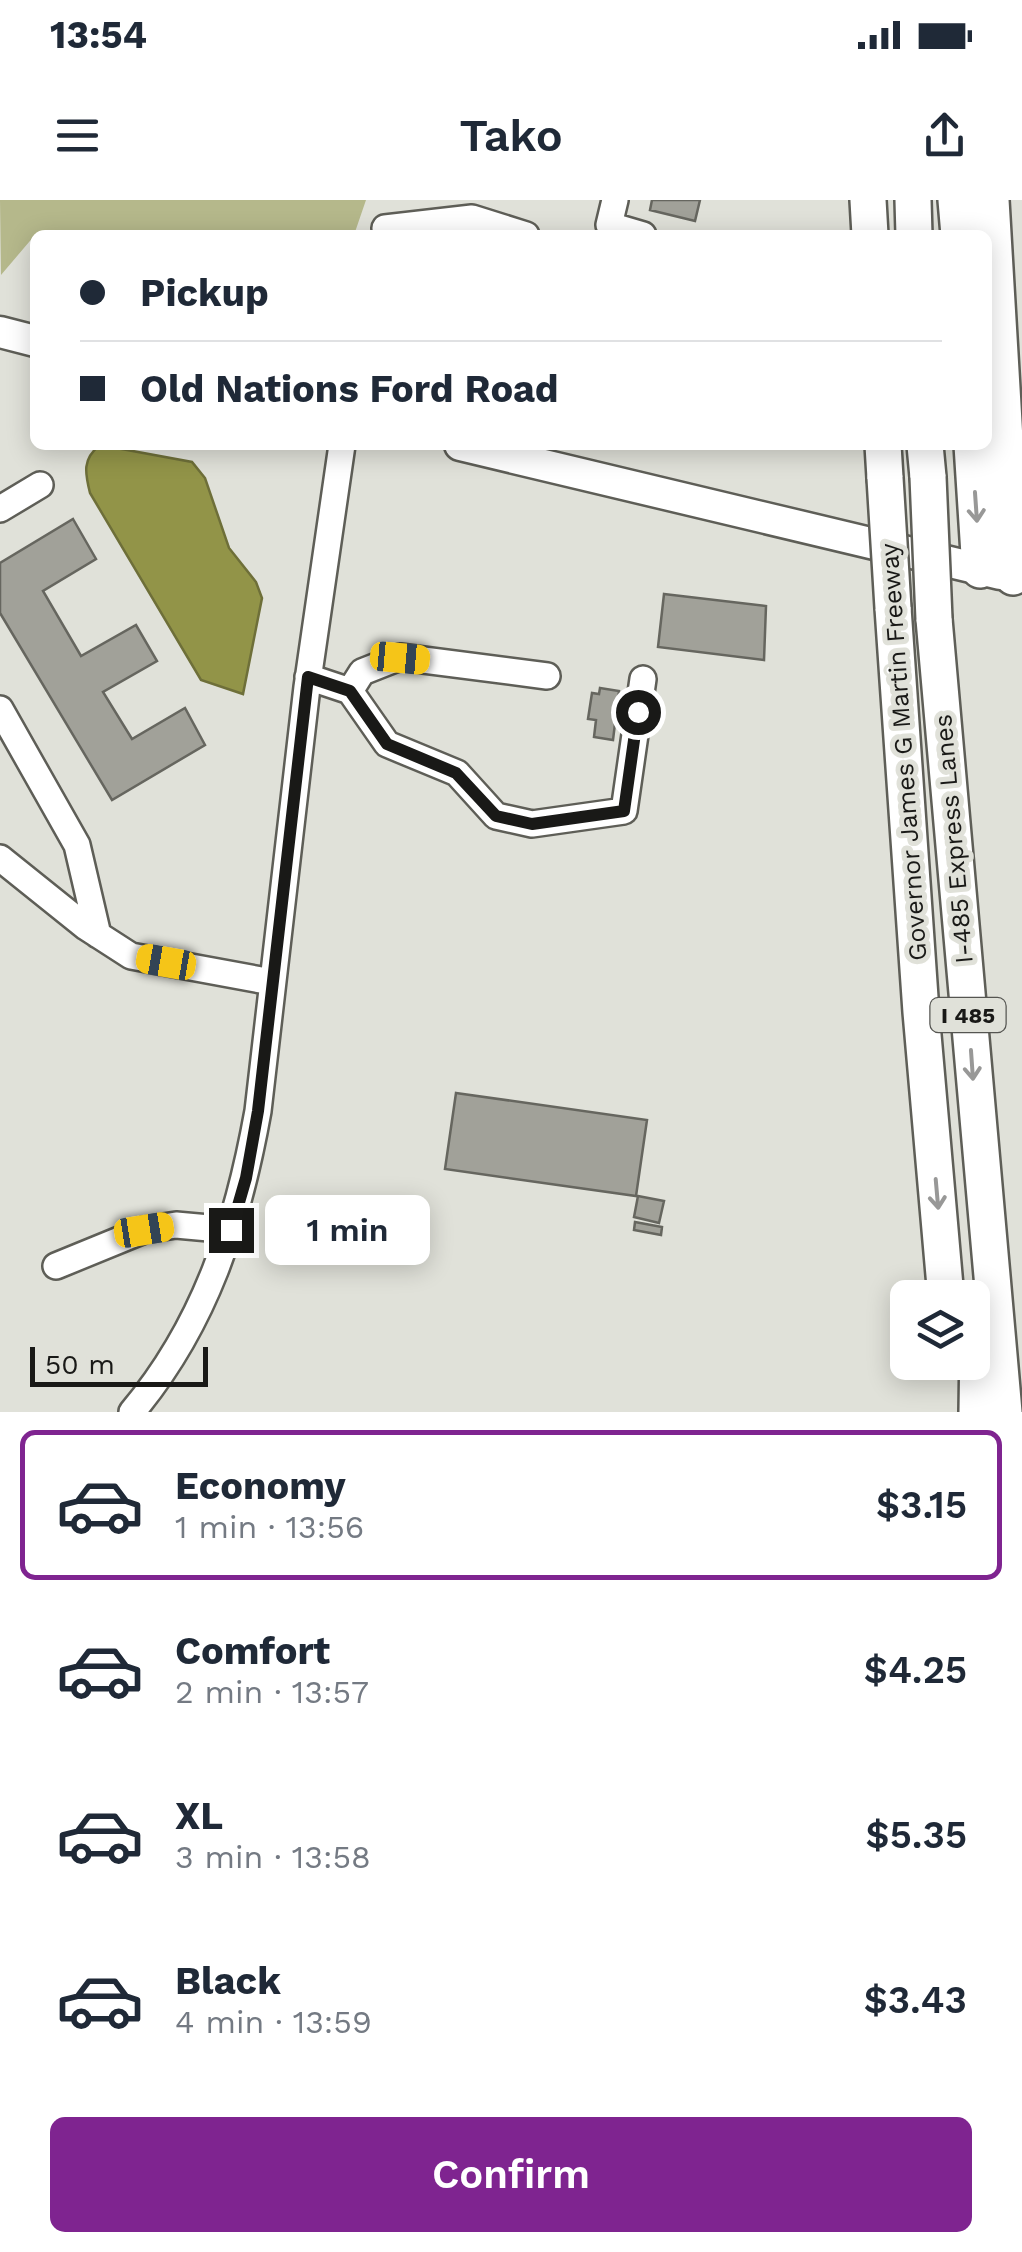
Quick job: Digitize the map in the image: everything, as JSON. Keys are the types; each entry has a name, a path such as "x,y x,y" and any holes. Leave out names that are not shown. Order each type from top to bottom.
{"highway":[{"path":"868,200 870,230"},
{"path":"913,200 914,230"},
{"path":"956,200 959,230"},
{"path":"991,200 1005,576"},
{"path":"973,450 1005,576"},
{"name":"Governor James G Martin Freeway","path":"884,461 919,992 944,1280"},
{"name":"I-485 Express Lanes","path":"926,461 934,619 1004,1412"},
{"path":"978,1146 978,1412"},
{"path":"955,1380 958,1412"}],"main road":[{"path":"0,332 30,340"},
{"path":"481,450 1005,576"}],"street":[{"path":"384,230 391,200"},
{"path":"391,230 472,218 510,230"},
{"path":"132,1412 192,1325 231,1230 246,1178 258,1111 308,677 341,450"},
{"path":"0,509 40,485"},
{"path":"350,691 362,672 400,658 547,676"},
{"path":"308,677 350,691 387,744 456,773 496,816 532,824 624,811 643,679"},
{"path":"0,709 78,845 98,935"},
{"path":"0,858 130,956 272,982"},
{"path":"56,1266 144,1230 176,1225 231,1230"}],"green space":[{"path":"0,200 366,200 356,230 30,230 30,241 1,275"}],"shaded area":[{"path":"95,450 127,450 192,462 205,478 229,548 256,582 262,598 243,694 201,680 90,493 86,467"}],"building":[{"path":"652,200 700,200 695,221 650,210"},
{"path":"73,519 96,559 43,591 81,656 136,625 157,661 103,692 132,739 185,708 205,745 112,800 0,613 0,563"},
{"path":"664,594 766,606 764,660 658,647"},
{"path":"600,688 619,691 613,740 594,737 596,720 588,719 592,693 599,694"},
{"path":"456,1093 647,1120 636,1196 445,1169"},
{"path":"638,1196 664,1201 659,1223 634,1217"},
{"path":"635,1222 662,1227 661,1235 634,1230"}],"route":[{"path":"231,1230 246,1178 258,1111 308,677 350,691 387,744 456,773 496,816 532,824 624,811 638,712"}]}
